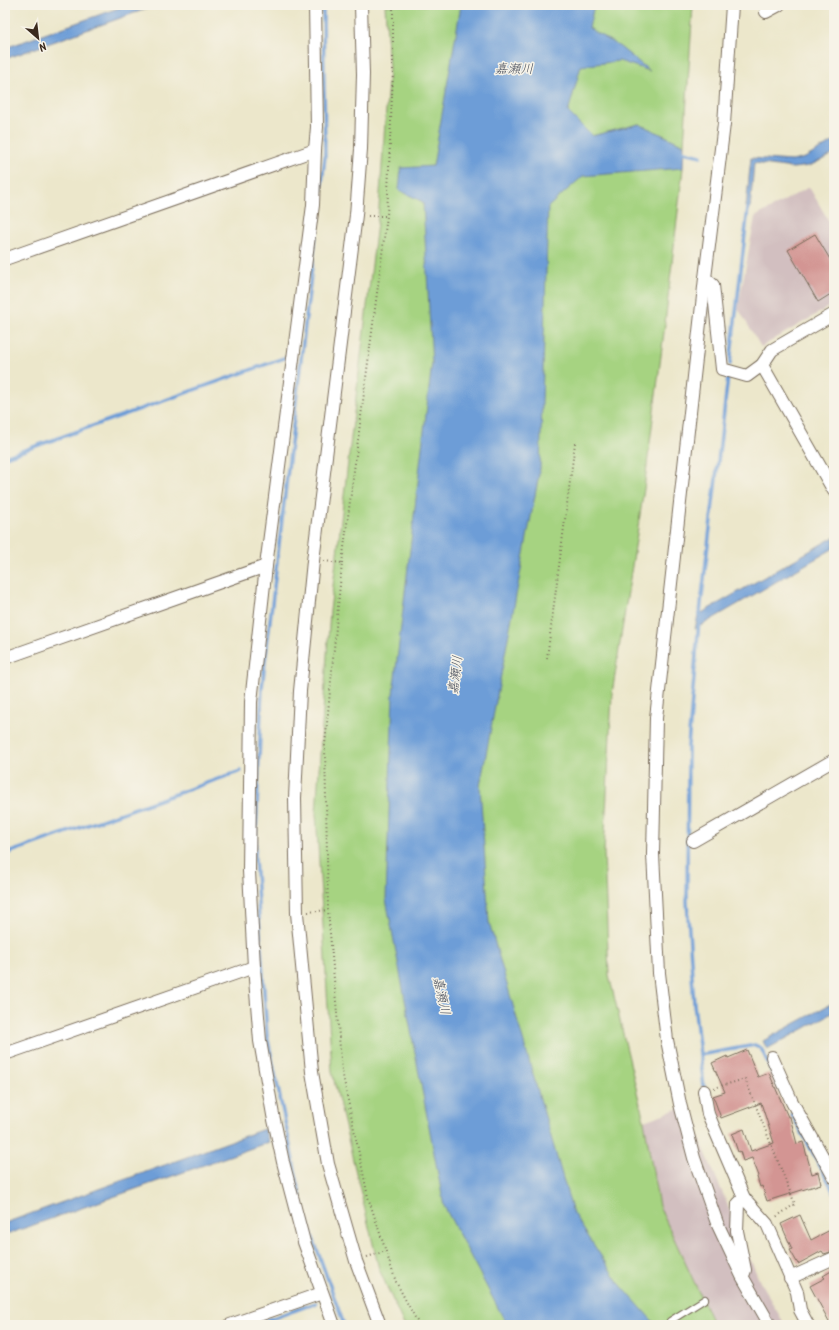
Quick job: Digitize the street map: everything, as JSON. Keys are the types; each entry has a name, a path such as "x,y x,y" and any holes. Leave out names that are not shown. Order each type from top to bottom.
{"street":[{"path":"315,5 317,126 313,206 266,566 251,702 249,871 254,967 260,1041 273,1115 283,1162 304,1242 334,1325"},
{"path":"361,5 363,81 362,149 356,215 313,561 300,691 295,798 297,913 312,1072 328,1164 356,1261 380,1325"},
{"path":"732,5 724,124 705,278 656,718 653,796 653,854 659,974 667,1040 680,1104 694,1158 717,1223 742,1276 770,1325"},
{"path":"766,12 778,5"},
{"path":"5,259 315,150"},
{"path":"705,278 713,285 722,369 747,376 762,365 772,350 834,314"},
{"path":"762,365 834,491"},
{"path":"5,658 266,566"},
{"path":"693,841 834,760"},
{"path":"5,1054 254,967"},
{"path":"772,1057 792,1102 834,1177"},
{"path":"704,1091 708,1114 744,1198 767,1224 797,1292 800,1310 808,1325"},
{"path":"742,1276 745,1270 736,1230 738,1204 744,1198"},
{"path":"790,1278 834,1258"},
{"path":"230,1325 322,1293"}],"lane":[{"path":"670,1321 706,1299"}],"path":[{"path":"393,5 393,72 387,216 342,563 325,745 328,910 342,1071 368,1197 396,1282 419,1325"},
{"path":"356,215 387,216"},
{"path":"546,658 576,443"},
{"path":"313,561 342,563"},
{"path":"297,913 328,910"},
{"path":"704,1091 745,1079 795,1204 767,1224"},
{"path":"356,1261 386,1251"}],"shaded area":[{"path":"809,187 834,230 834,304 761,347 738,308 755,217"},
{"path":"686,1106 760,1282 785,1325 578,1325 644,1121"}],"green space":[{"path":"385,5 483,5 444,200 407,695 525,1325 404,1325 379,1269 332,1072 316,813 330,611 379,207 389,68"},
{"path":"581,5 693,5 684,145 639,124 592,136 553,121"},
{"path":"658,161 683,168 644,489 612,694 604,853 609,975 644,1121 659,1206 714,1325 641,1325 565,1220 476,923 471,772 539,188 573,170"}],"water":[{"path":"127,5 157,5 5,59 5,48"},
{"name":"嘉瀬川","path":"461,5 594,5 589,28 620,47 650,71 619,61 581,66 568,112 592,136 639,124 684,145 683,168 583,176 548,207 540,469 480,786 489,922 573,1213 618,1282 656,1325 507,1325 444,1206 386,899 393,694 432,363 423,202 399,190 401,168 433,166"},
{"path":"834,141 834,154 809,166 793,168 754,163 750,209 746,207 751,158 792,161 805,158"},
{"path":"834,537 834,548 695,629 698,615"},
{"path":"834,1002 834,1012 767,1049 763,1041"},
{"path":"264,1129 269,1142 5,1235 5,1223"}],"building":[{"path":"815,234 834,266 834,292 818,302 788,250"},
{"path":"747,1050 758,1077 769,1073 788,1117 790,1117 797,1144 803,1142 812,1174 818,1172 821,1184 767,1201 762,1186 760,1187 757,1177 759,1176 752,1158 743,1161 740,1151 738,1152 732,1134 744,1129 751,1151 774,1143 761,1103 721,1118 713,1096 725,1092 712,1063 727,1056 728,1058"},
{"path":"800,1215 811,1240 834,1228 834,1251 824,1254 822,1251 798,1264 790,1250 792,1249 781,1224"},
{"path":"834,1266 834,1325 831,1325 810,1286 825,1278 823,1276 833,1270 831,1267"}],"waterway":[{"path":"323,5 325,157 262,688 255,858 267,1035 304,1213 344,1325"},
{"path":"680,151 701,156"},
{"path":"730,364 748,208"},
{"path":"5,457 284,358"},
{"path":"704,1087 694,1004 687,902 688,746 699,621 728,377"},
{"path":"5,854 241,771"},
{"path":"700,1055 755,1045 761,1048 780,1089"},
{"path":"792,1114 834,1192"},
{"path":"253,1325 316,1303"}]}
